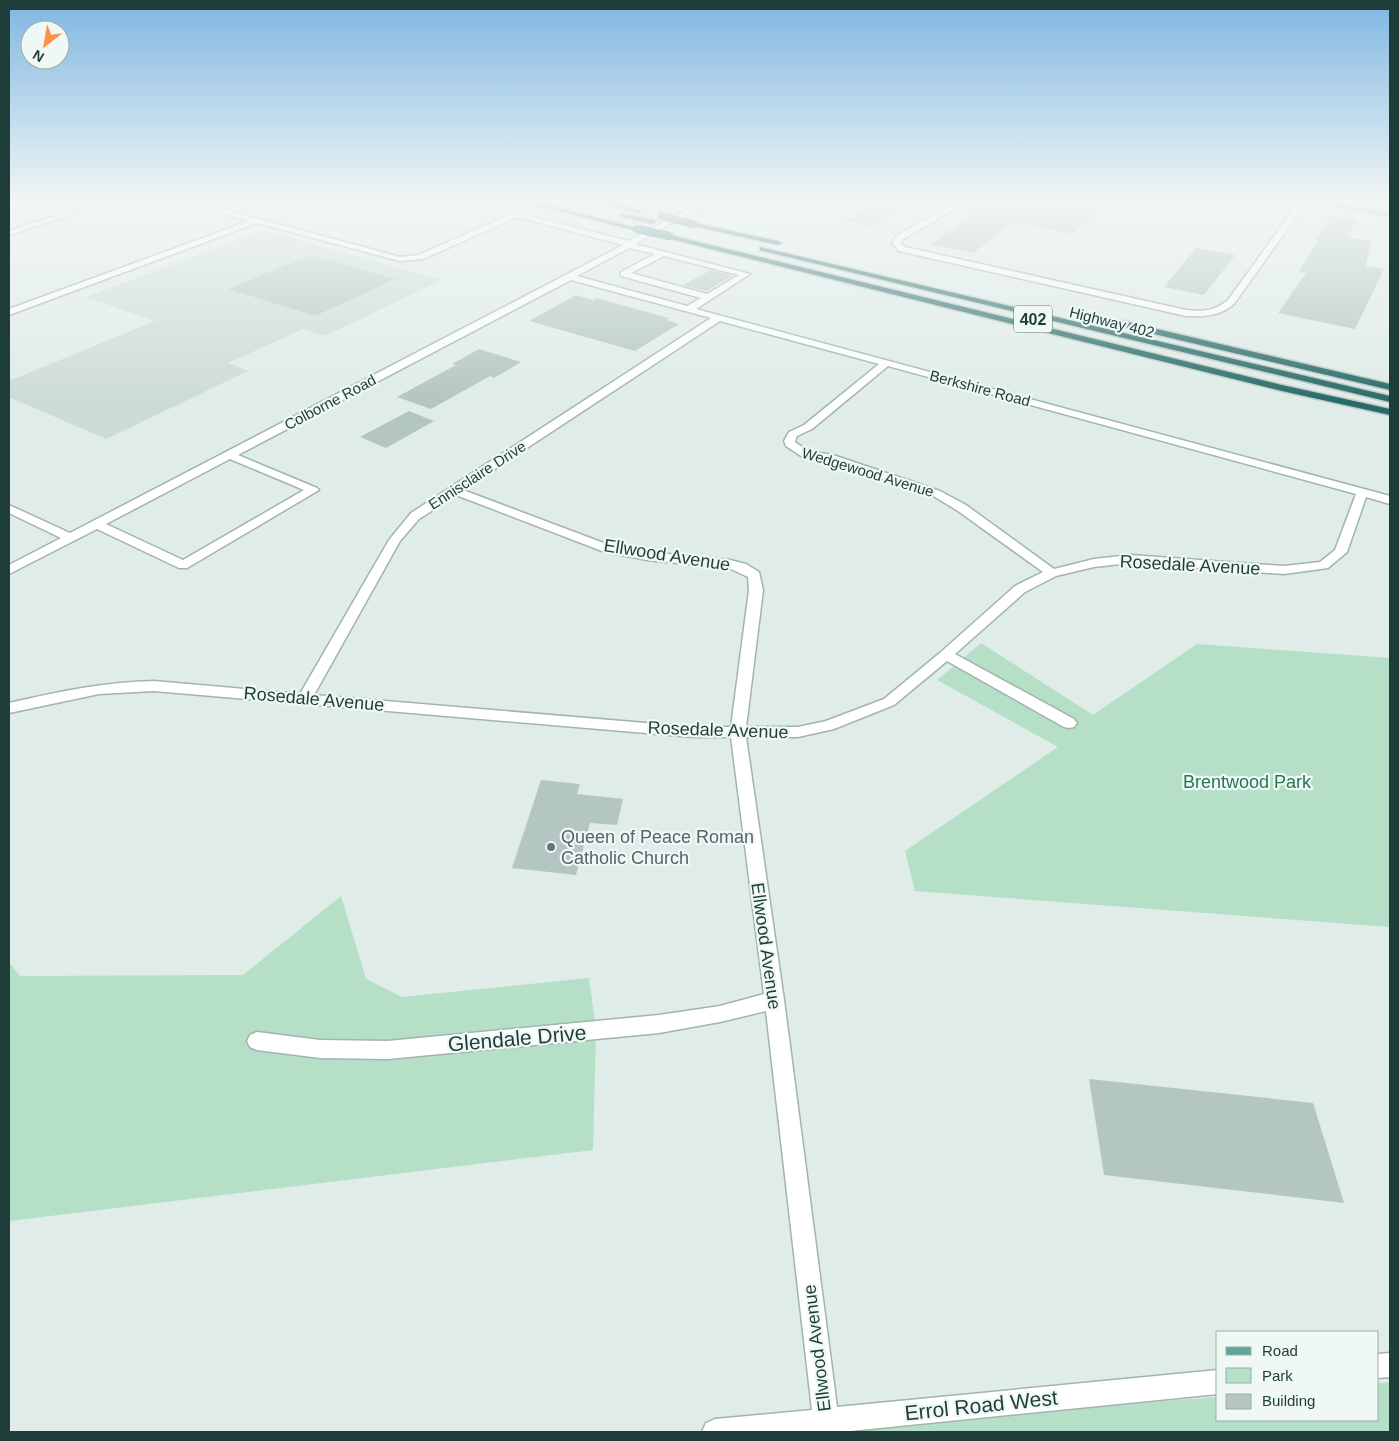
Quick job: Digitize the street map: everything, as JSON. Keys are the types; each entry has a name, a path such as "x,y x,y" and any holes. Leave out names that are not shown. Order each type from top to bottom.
{"highway":[{"path":"805,266 1390,416"},
{"name":"Highway 402","path":"813,266 1390,405"},
{"path":"818,266 1390,399"},
{"path":"877,266 885,268"},
{"name":"Highway 402","path":"1114,322 1390,387"},
{"path":"1210,344 1390,382"},
{"path":"1282,388 1390,412"}],"street":[{"path":"9,312 133,266"},
{"name":"Colborne Road","path":"9,570 589,266"},
{"path":"639,266 624,274 708,297"},
{"path":"688,309 746,274 713,266"},
{"path":"974,266 1186,313 1212,314 1220,312 1231,302 1255,266"},
{"name":"Berkshire Road","path":"570,277 1390,500"},
{"name":"Ennisclaire Drive","path":"305,698 402,531 423,510 719,317"},
{"name":"Wedgewood Avenue","path":"886,363 808,427 793,434 790,444 805,454 829,457 936,493 962,508 1052,573"},
{"path":"97,524 183,565 313,490 229,455"},
{"name":"Ellwood Avenue","path":"454,490 606,548 647,556 730,564 741,567 754,576 756,590 738,733 774,1000 826,1421"},
{"name":"Rosedale Avenue","path":"9,708 84,691 126,686 187,688 693,732 798,732 829,725 889,702 946,655 1020,589 1052,573 1094,563 1130,559 1284,570 1324,565 1341,552 1362,493"},
{"path":"9,509 70,538"},
{"path":"946,655 1069,723"},
{"name":"Glendale Drive","path":"257,1041 320,1049 388,1050 659,1024 720,1014 774,1000"},
{"name":"Errol Road West","path":"715,1432 1216,1382"}],"shaded area":[{"path":"167,266 393,266 442,280 325,336 303,329 228,363 248,371 106,439 9,397 9,381 155,321 86,297"}],"green space":[{"name":"Brentwood Park","path":"981,643 1093,715 1197,644 1390,658 1390,927 915,891 905,851 1058,747 937,680"},
{"path":"341,896 366,979 402,997 589,978 596,1030 593,1150 9,1221 9,962 20,976 243,975"},
{"path":"1390,1382 1390,1432 805,1432 852,1425 1216,1397 1216,1421 1379,1421 1379,1383"}],"building":[{"path":"283,266 350,266 395,279 315,316 228,289"},
{"path":"1181,266 1226,266 1204,295 1164,287"},
{"path":"1302,266 1367,266 1384,269 1355,329 1278,313 1306,273 1299,272"},
{"path":"711,270 733,276 706,291 683,285"},
{"path":"576,295 593,300 596,298 669,318 666,320 679,324 635,351 529,321"},
{"path":"479,349 521,362 494,378 490,376 431,409 397,397 456,365 452,364"},
{"path":"409,411 434,421 386,448 360,437"},
{"name":"Queen of Peace Roman Catholic Church","path":"541,780 580,784 577,794 623,799 617,825 590,823 576,875 512,868"},
{"path":"1089,1079 1313,1103 1344,1203 1104,1175"}],"place":[{"name":"Queen of Peace Roman Catholic Church","path":"551,847"}]}
